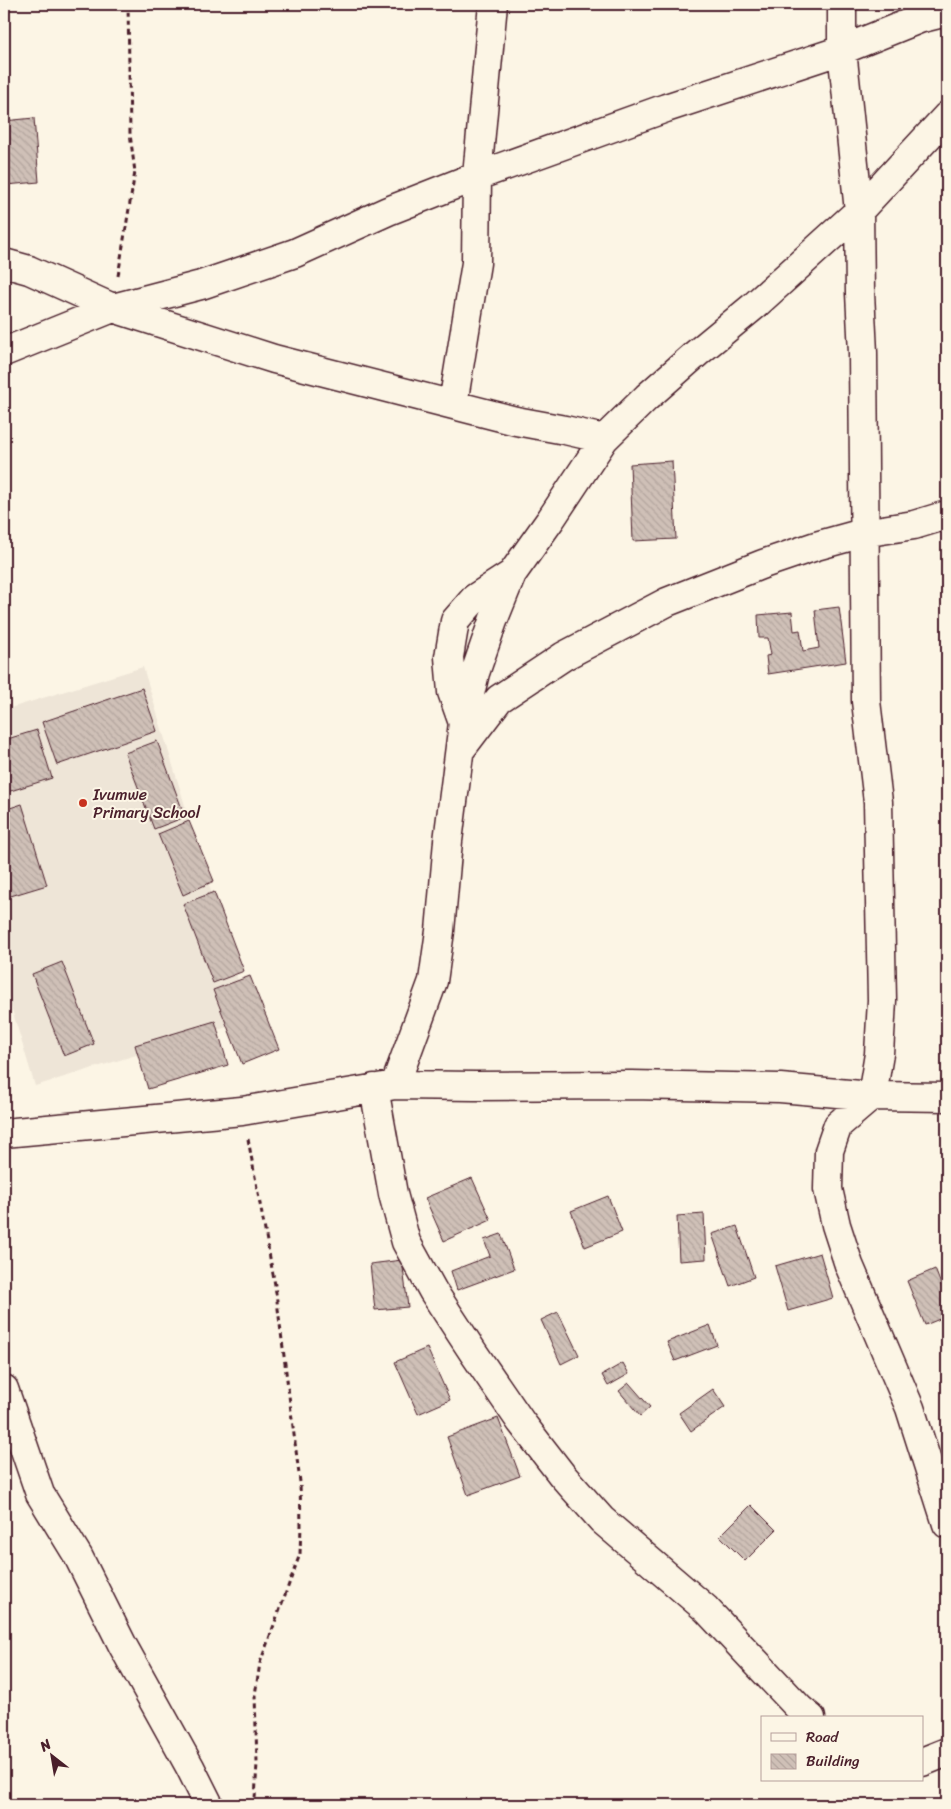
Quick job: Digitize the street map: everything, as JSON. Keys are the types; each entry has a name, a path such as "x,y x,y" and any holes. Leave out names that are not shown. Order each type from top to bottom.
{"street":[{"path":"454,404 476,263 477,176 493,4"},
{"path":"842,4 842,50 859,211 863,353 866,701 878,802 882,1000 879,1054 872,1096 838,1125 829,1151 828,1189 836,1225 849,1265 910,1408 947,1524"},
{"path":"4,352 113,308 201,285 295,252 388,211 477,176 666,108 842,50 920,19 947,12"},
{"path":"809,1716 706,1609 602,1520 562,1475 521,1422 433,1291 406,1242 393,1194 384,1086 433,981 463,723 475,672 493,620 512,574 604,439 647,397 754,306 859,211 947,116"},
{"path":"4,263 29,270 113,308 274,359 516,421 604,439"},
{"path":"460,751 499,699 564,656 667,602 763,564 864,533 914,524 947,515"},
{"path":"4,1133 242,1111 384,1086 681,1086 780,1088 872,1096 947,1096"},
{"path":"4,1389 40,1494 78,1556 123,1646 209,1805"},
{"path":"924,1761 947,1752"}],"path":[{"path":"113,308 135,172 130,134 128,4"},
{"path":"242,1111 275,1285 300,1482 301,1525 300,1554 260,1663 255,1695 257,1763 255,1799 251,1805"}],"shaded area":[{"path":"143,667 250,1020 35,1086 4,983 4,710"}],"building":[{"path":"34,118 39,182 6,185 4,121"},
{"path":"672,461 676,539 633,541 630,464"},
{"path":"839,607 846,662 768,674 766,656 771,655 768,638 759,638 758,615 792,612 794,631 800,630 803,651 819,648 815,610"},
{"path":"142,688 157,731 57,765 42,722"},
{"path":"37,730 52,778 4,793 4,740"},
{"path":"157,741 185,817 154,829 125,753"},
{"path":"22,804 47,885 4,898 4,810"},
{"path":"189,821 214,881 183,895 158,834"},
{"path":"214,892 244,971 213,983 183,904"},
{"path":"62,962 94,1044 64,1056 32,974"},
{"path":"250,976 279,1049 242,1064 213,990"},
{"path":"215,1021 228,1065 148,1089 135,1045"},
{"path":"472,1178 491,1220 444,1241 425,1198"},
{"path":"608,1196 622,1232 585,1247 571,1211"},
{"path":"704,1214 706,1259 679,1261 677,1216"},
{"path":"737,1226 754,1277 730,1286 712,1234"},
{"path":"501,1234 514,1269 457,1290 451,1271 490,1256 484,1240"},
{"path":"820,1253 833,1298 788,1311 775,1266"},
{"path":"402,1260 408,1307 375,1310 370,1264"},
{"path":"935,1269 947,1300 947,1316 925,1325 907,1281"},
{"path":"558,1312 579,1355 561,1364 541,1320"},
{"path":"710,1325 717,1345 675,1361 667,1342"},
{"path":"427,1348 450,1400 418,1414 395,1362"},
{"path":"623,1363 629,1374 608,1386 602,1375"},
{"path":"629,1383 650,1407 640,1416 619,1391"},
{"path":"713,1389 725,1407 691,1431 679,1413"},
{"path":"498,1418 520,1476 468,1495 447,1437"},
{"path":"751,1505 776,1530 745,1561 720,1536"}],"place":[{"name":"Ivumwe Primary School","path":"83,803"}]}
